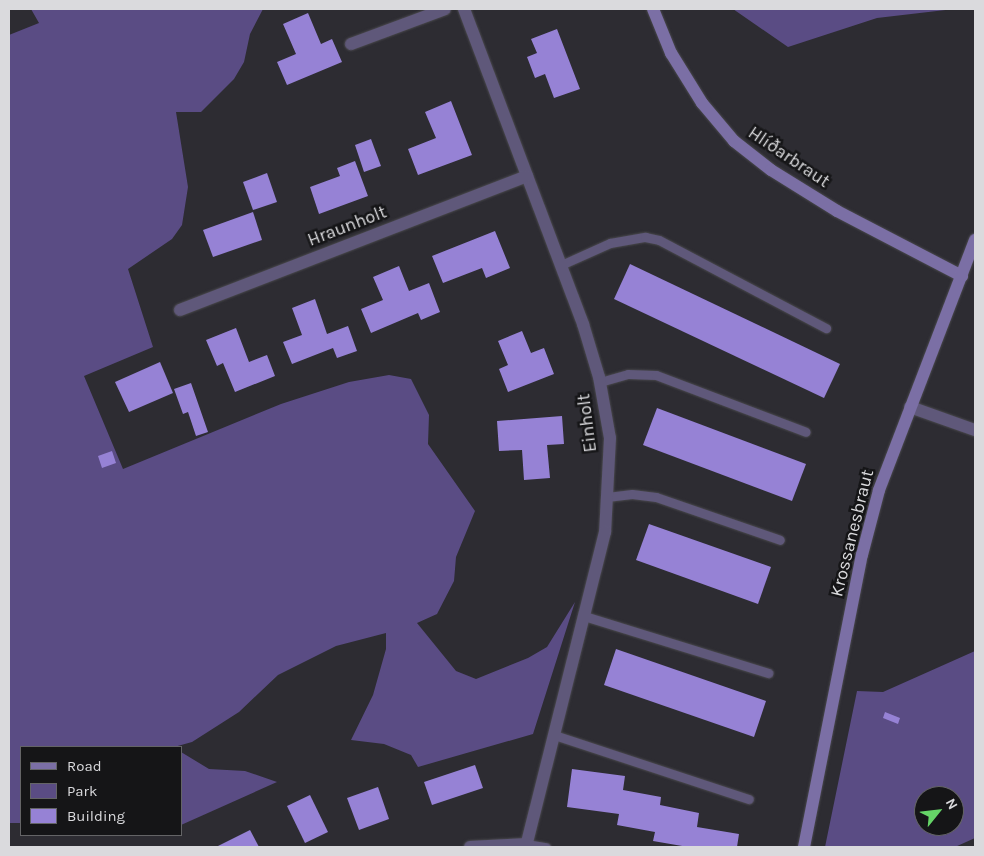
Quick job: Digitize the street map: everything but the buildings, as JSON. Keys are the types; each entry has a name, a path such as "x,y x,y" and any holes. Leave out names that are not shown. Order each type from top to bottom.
{"street":[{"path":"352,44 445,9"},
{"name":"Einholt","path":"464,9 526,176 584,324 600,382 610,438 605,532 526,846"},
{"name":"Hlíðarbraut","path":"653,9 671,53 702,103 734,141 771,170 838,210 962,276"},
{"name":"Hraunholt","path":"180,310 526,176"},
{"name":"Krossanesbraut","path":"804,847 862,555 887,464 975,240"},
{"path":"910,407 975,430"},
{"path":"470,847 526,846"}],"lane":[{"path":"561,265 629,238 659,240 826,328"},
{"path":"600,382 628,374 656,375 806,432"},
{"path":"607,497 632,494 656,497 780,540"},
{"path":"584,616 768,673"},
{"path":"554,735 750,799"},
{"path":"526,846 546,847"}],"green space":[{"path":"31,9 263,9 250,34 244,62 234,79 201,112 176,112 188,187 182,225 172,239 128,269 153,347 84,376 123,469 281,404 349,382 389,375 411,379 429,415 428,444 475,511 456,557 454,581 437,614 417,623 456,671 476,679 528,658 547,647 575,602 533,734 418,767 411,755 384,744 351,740 373,695 386,649 386,633 336,646 278,675 239,712 192,742 178,746 20,746 20,823 9,823 9,35 39,23"},
{"path":"733,9 954,9 877,18 788,47"},
{"path":"975,651 975,838 955,847 825,847 857,691 883,692"},
{"path":"182,753 209,769 245,771 277,782 182,825"}]}
